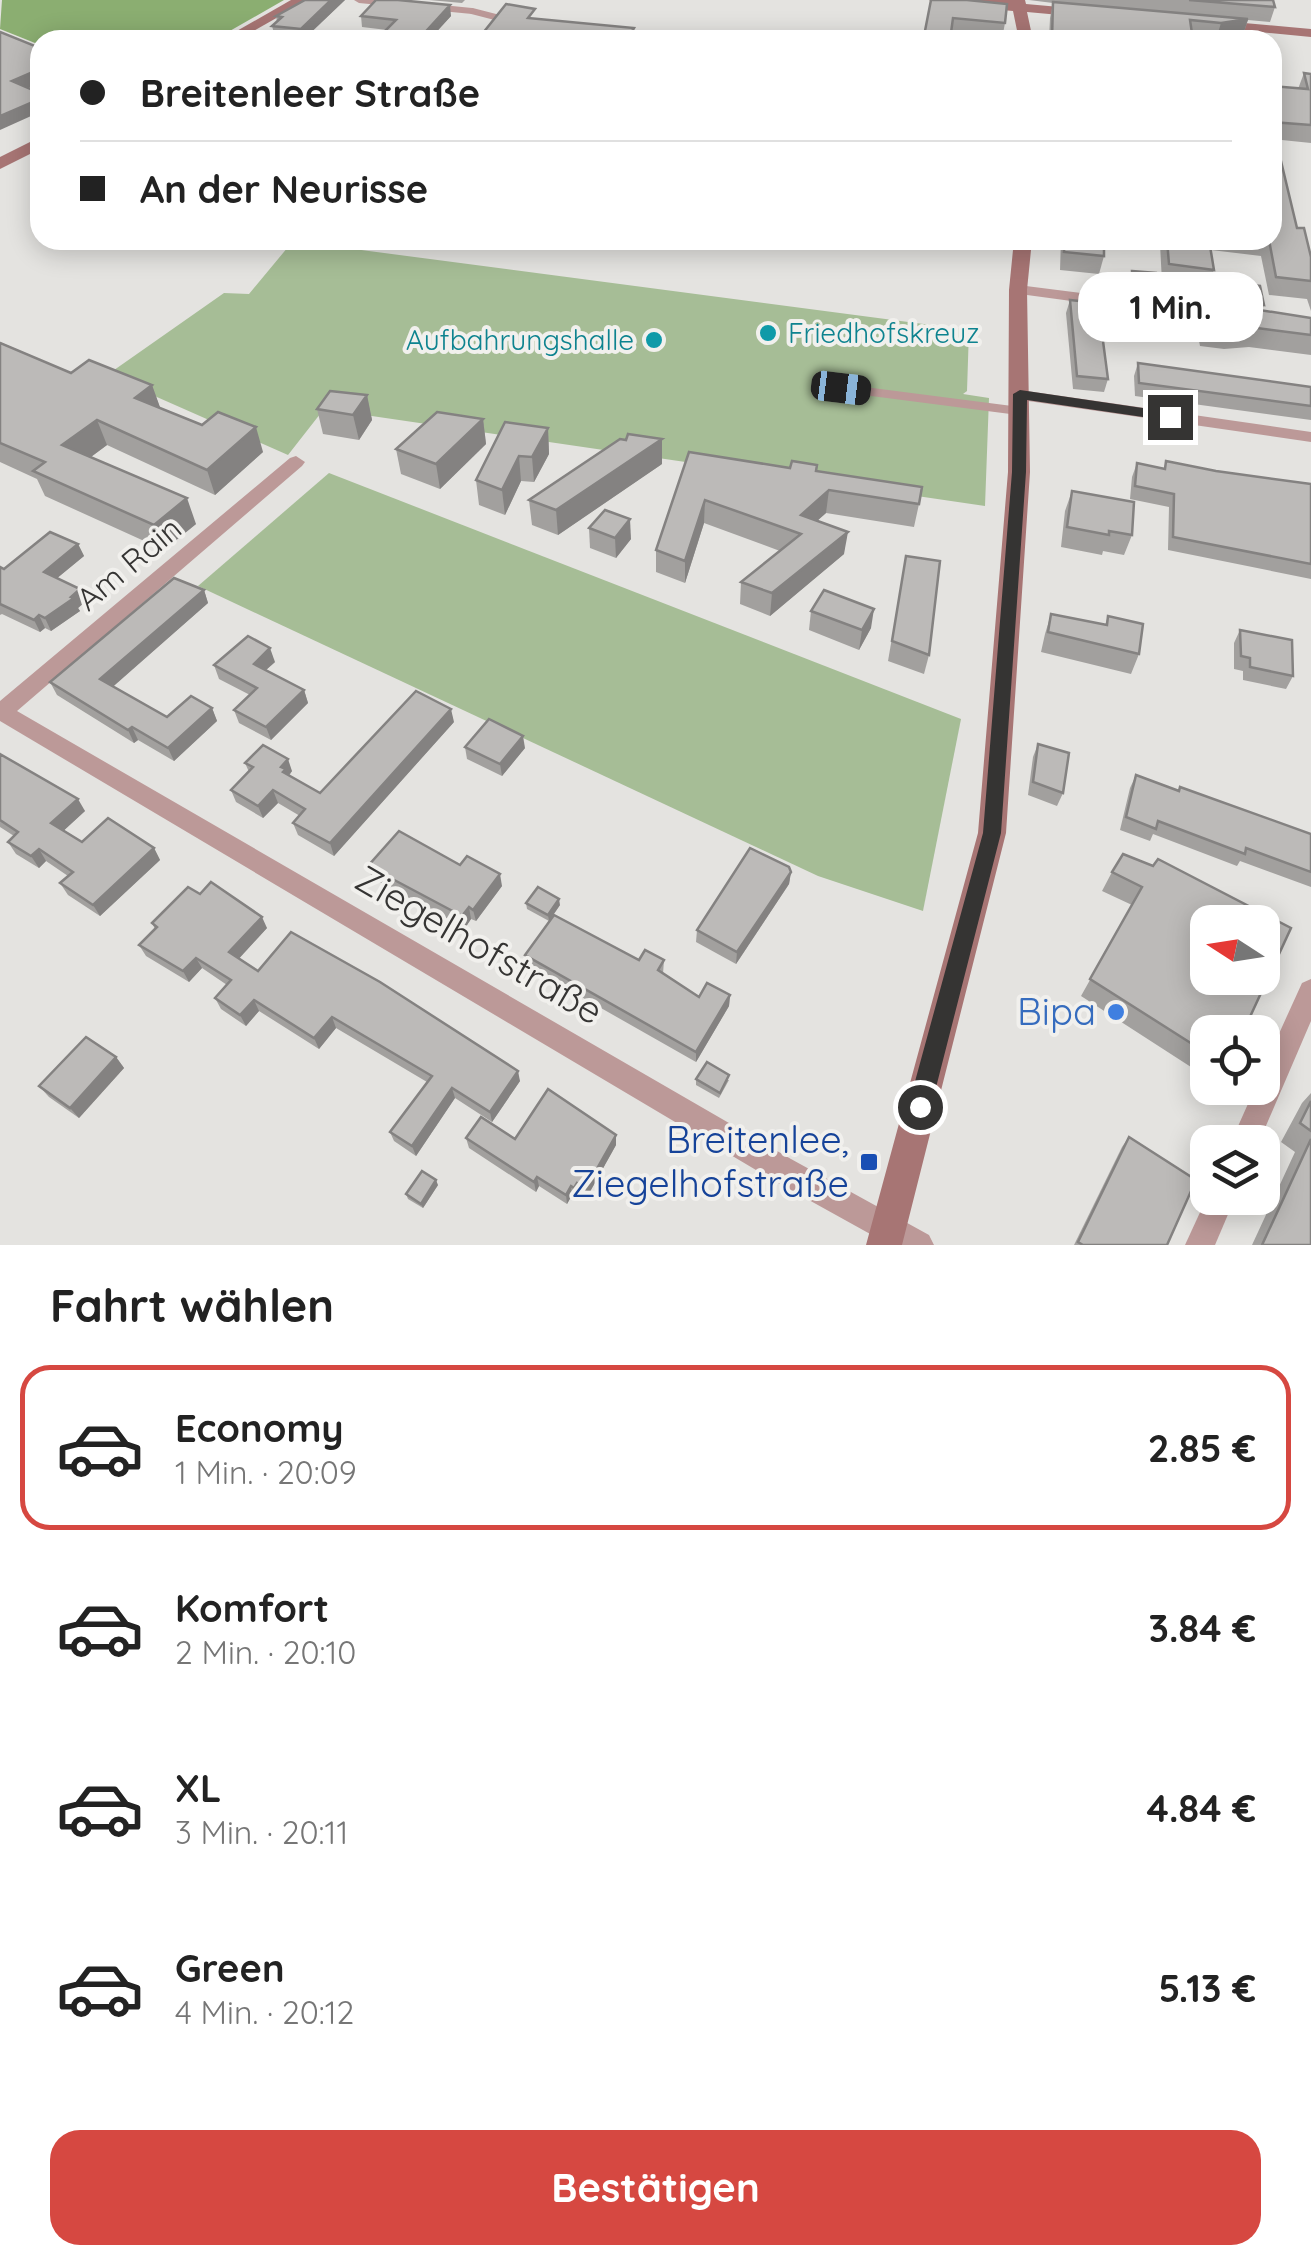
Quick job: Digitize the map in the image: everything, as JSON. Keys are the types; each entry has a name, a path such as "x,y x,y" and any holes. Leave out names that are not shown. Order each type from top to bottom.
{"main road":[{"path":"246,30 300,0"},
{"path":"936,0 1018,4 1098,14"},
{"path":"1018,4 1024,30"},
{"path":"1196,22 1280,30"},
{"path":"1282,30 1311,33"},
{"path":"0,164 30,148"},
{"path":"896,1240 992,833 1021,403 1018,290 1022,250"}],"street":[{"path":"359,0 472,11"},
{"path":"460,26 482,0"},
{"path":"1018,290 1175,310"},
{"path":"1021,403 1311,437"},
{"name":"Am Rain","path":"0,712 296,462"},
{"name":"Ziegelhofstraße","path":"0,712 896,1240"},
{"path":"1252,1125 1311,991"},
{"path":"1200,1245 1213,1215"}],"lane":[{"path":"472,11 521,22"},
{"path":"841,388 1021,403"}],"green space":[{"path":"2,0 284,0 232,30 30,30 30,41 0,29"},
{"path":"286,250 361,250 969,330 967,391 963,394 989,398 985,506 324,409 288,455 107,375 224,293 249,294"},
{"path":"329,473 961,719 923,911 818,876 198,586"}],"building":[{"path":"305,0 331,0 301,29 272,26 282,17 276,16"},
{"path":"376,0 450,5 427,30 386,30 396,20 361,16"},
{"path":"931,0 1007,4 1005,23 953,18 951,30 925,30"},
{"path":"1189,0 1273,0 1275,7"},
{"path":"1053,2 1248,19 1221,23 1190,20 1192,30 1052,30"},
{"path":"506,4 535,9 528,18 634,28 633,30 485,30"},
{"path":"0,32 30,44 30,73 12,81 30,89 30,103 0,116"},
{"path":"1304,73 1311,74 1311,125 1282,123 1282,87 1308,89"},
{"path":"1282,165 1297,228 1304,228 1311,257 1311,281 1276,277 1271,250 1282,250"},
{"path":"1104,250 1104,256 1064,252"},
{"path":"1168,250 1211,250 1214,270 1169,264"},
{"path":"1132,271 1156,273 1158,292 1133,289"},
{"path":"1218,281 1260,286 1264,305 1221,299"},
{"path":"1137,293 1164,300 1311,318 1311,335 1257,328 1231,330 1138,314"},
{"path":"1070,300 1098,303 1108,379 1077,376"},
{"path":"0,343 71,373 89,360 152,385 135,398 202,425 218,412 256,427 207,470 97,420 62,445 187,498 154,525 33,471 45,462 0,443"},
{"path":"1138,363 1311,387 1311,406 1139,383"},
{"path":"330,391 367,395 353,415 317,409"},
{"path":"437,412 483,419 436,464 396,449"},
{"path":"505,422 548,428 532,457 519,456 502,490 476,480"},
{"path":"628,434 662,439 556,510 529,500 620,439 626,440"},
{"path":"689,452 790,468 792,461 817,465 816,471 922,487 919,504 829,490 801,515 848,532 772,593 741,582 801,534 705,500 685,561 656,550"},
{"path":"1166,461 1311,484 1311,564 1173,537 1174,494 1135,486 1137,463 1165,469"},
{"path":"1072,491 1134,502 1132,535 1067,527"},
{"path":"605,510 630,519 615,538 589,528"},
{"path":"50,532 78,544 44,572 80,589 71,597 74,598 45,618 39,615 34,620 0,604 0,567 4,569"},
{"path":"906,556 940,561 929,655 892,641"},
{"path":"174,578 204,590 100,679 167,717 191,696 212,708 168,748 132,727 128,730 50,682"},
{"path":"824,590 874,609 862,630 811,611"},
{"path":"1051,614 1107,625 1108,616 1143,624 1139,654 1048,632"},
{"path":"1240,630 1292,640 1293,676 1250,667 1250,658 1241,656"},
{"path":"248,636 270,648 254,664 304,690 266,727 234,710 257,688 214,665"},
{"path":"416,691 451,709 330,843 293,823 305,809 273,790 258,806 231,790 253,767 245,763 263,745 288,759 281,767 286,769 283,772 320,793"},
{"path":"489,719 523,736 500,764 465,747"},
{"path":"1038,744 1069,753 1063,793 1033,782"},
{"path":"0,754 78,799 51,823 82,842 108,818 154,848 93,905 60,883 73,872 39,849 31,856 8,842 18,832 0,820"},
{"path":"1136,775 1311,834 1311,872 1246,848 1245,854 1158,821 1156,829 1126,817"},
{"path":"399,831 460,865 467,856 500,874 473,910 469,907 462,916 368,866"},
{"path":"750,848 789,867 791,872 737,952 697,930"},
{"path":"1123,854 1153,866 1158,859 1247,905 1190,905 1190,995 1260,995 1251,1015 1190,1015 1190,1043 1090,979 1142,887 1112,872"},
{"path":"211,882 262,917 229,952 258,971 291,932 380,982 518,1071 490,1112 452,1088 412,1146 390,1132 432,1076 332,1017 314,1038 254,1000 240,1015 215,998 231,980 196,958 183,971 139,945 157,927 152,923 188,887 200,894"},
{"path":"538,887 559,899 548,915 526,903"},
{"path":"554,915 639,960 645,950 664,960 658,970 699,997 707,983 730,995 696,1052 525,955"},
{"path":"1280,922 1291,928 1280,952"},
{"path":"86,1037 116,1057 70,1108 39,1086"},
{"path":"707,1062 729,1075 720,1093 696,1079"},
{"path":"548,1089 616,1135 586,1188 577,1183 566,1195 537,1177 534,1182 466,1138 481,1117 515,1139"},
{"path":"1311,1101 1311,1131 1300,1123"},
{"path":"1129,1137 1190,1176 1190,1193 1167,1245 1078,1242"},
{"path":"1311,1139 1311,1245 1262,1245 1276,1215 1280,1215 1280,1206"},
{"path":"422,1171 436,1180 421,1204 406,1194"}],"place":[{"name":"Friedhofskreuz","path":"768,333"},
{"name":"Aufbahrungshalle","path":"654,340"},
{"name":"Bipa","path":"1116,1012"},
{"name":"Breitenlee, Ziegelhofstraße","path":"869,1162"}],"route":[{"path":"920,1107 992,833 1019,472 1020,394 1170,417"}]}
